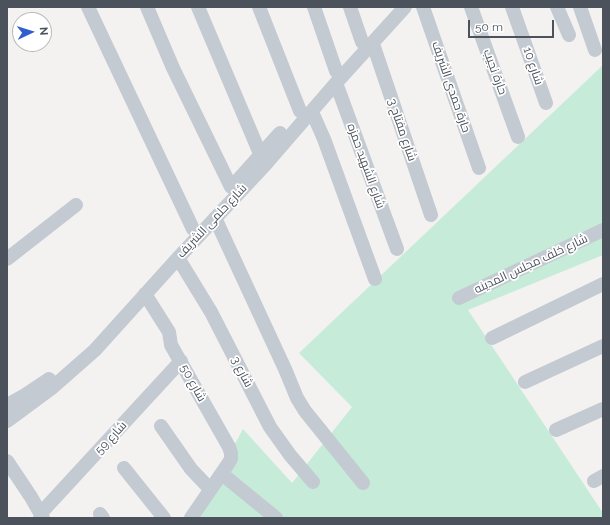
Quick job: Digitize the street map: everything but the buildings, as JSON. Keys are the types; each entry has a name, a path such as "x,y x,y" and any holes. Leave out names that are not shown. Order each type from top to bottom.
{"street":[{"path":"88,7 193,229"},
{"path":"147,7 173,68 231,187"},
{"path":"198,7 262,160"},
{"path":"259,7 306,112 327,146 375,279"},
{"name":"شارع الشهيد حمزه","path":"314,7 336,77 396,249"},
{"name":"شارع مفتاح 3","path":"350,7 368,43 431,215"},
{"name":"شارع حلمى الشريف","path":"368,43 395,7"},
{"name":"شارع حلمى الشريف","path":"7,421 48,392 94,350 214,218 262,160 336,77 405,7"},
{"name":"حارة حمدى الشريف","path":"423,7 479,168"},
{"name":"حارة نجيب","path":"471,7 518,136"},
{"name":"شارع 10","path":"512,7 546,103"},
{"path":"558,7 569,35"},
{"path":"580,7 595,50"},
{"name":"شارع حلمى الشريف","path":"7,405 48,380 75,358 231,187 262,160"},
{"path":"7,259 76,205"},
{"path":"214,218 285,369 297,398 305,411 363,483"},
{"name":"شارع خلف مجلس المدينه","path":"459,298 603,230"},
{"name":"شارع 3","path":"178,258 211,312 270,427 290,455 313,482"},
{"path":"492,338 603,284"},
{"name":"شارع 50","path":"145,294 169,332 171,345 231,453 231,459 222,474 191,518"},
{"path":"525,382 603,346"},
{"name":"شارع 59","path":"42,516 181,361"},
{"path":"556,430 603,408"},
{"path":"161,426 191,468 210,489"},
{"path":"7,462 42,516"},
{"path":"124,468 164,518"},
{"path":"222,474 276,518"}],"green space":[{"path":"603,65 603,255 468,310 603,513 603,518 195,518 243,429 292,483 352,407 299,353"}]}
